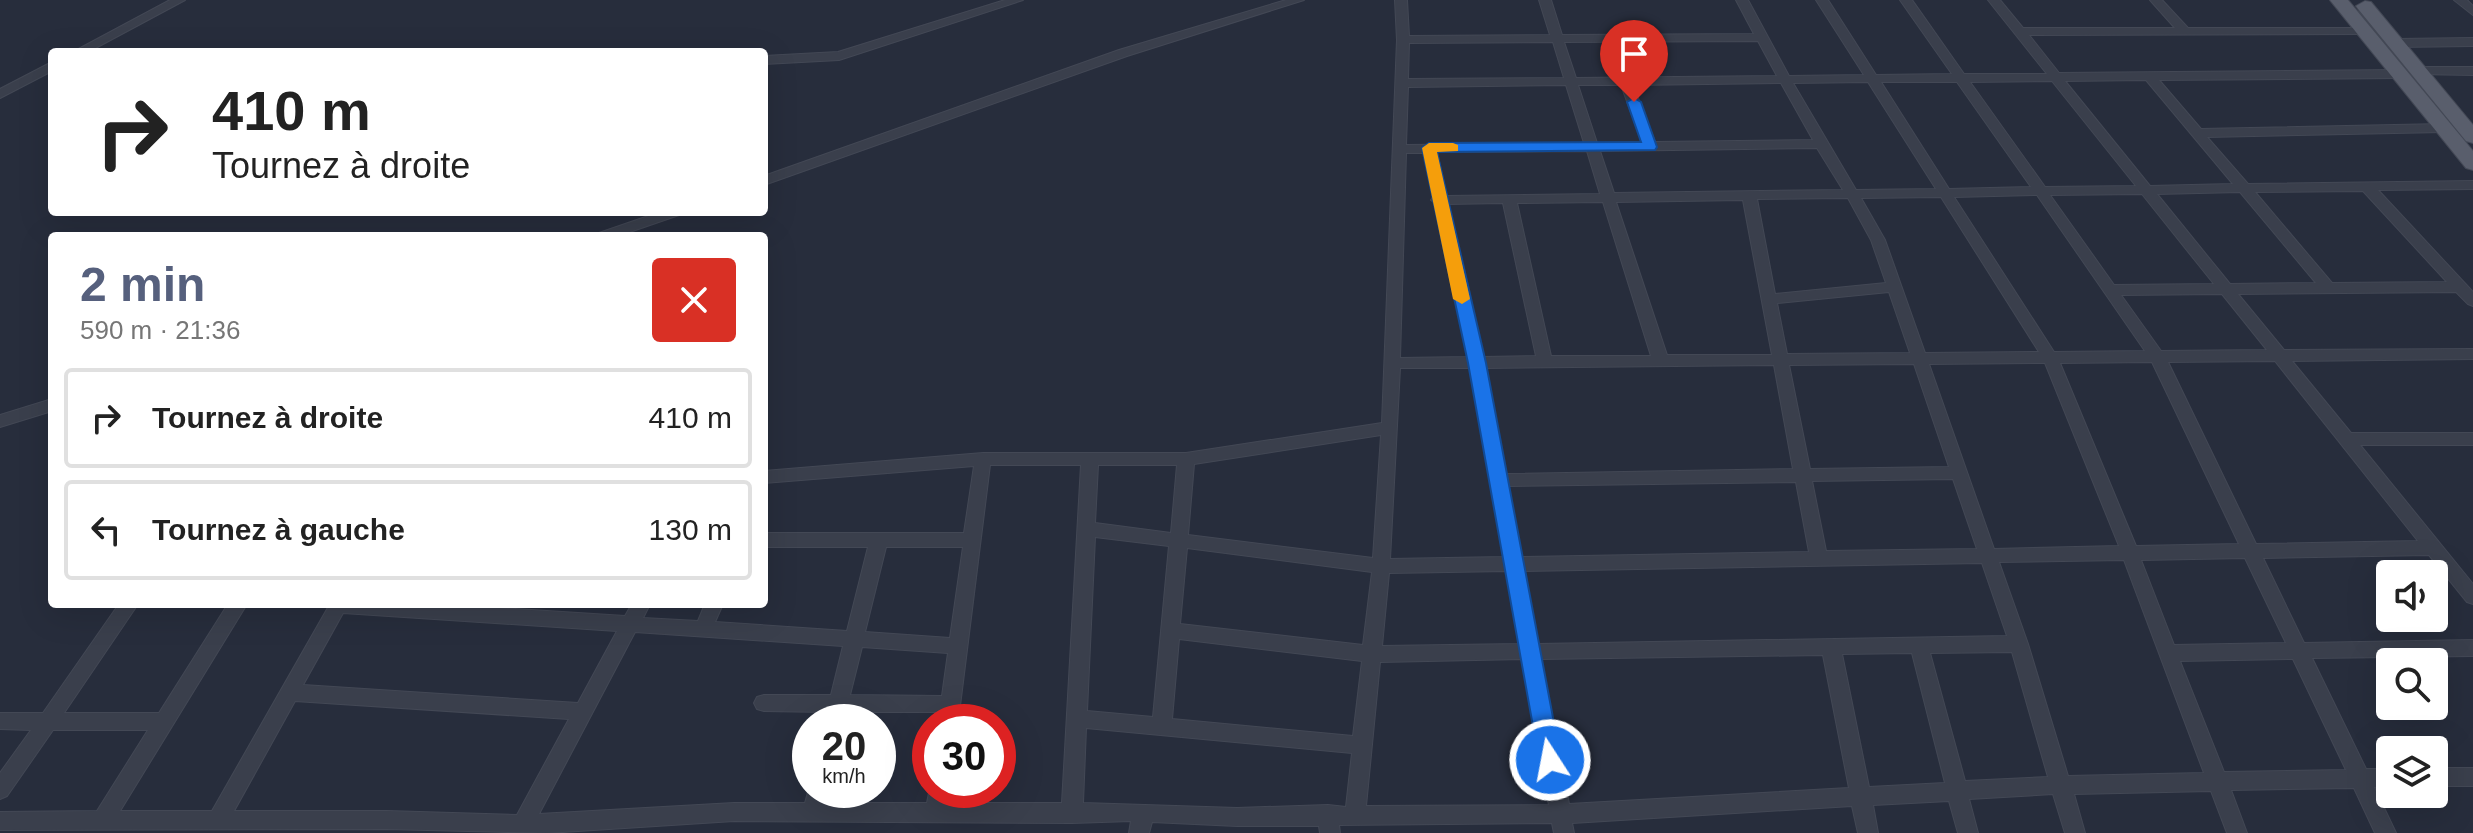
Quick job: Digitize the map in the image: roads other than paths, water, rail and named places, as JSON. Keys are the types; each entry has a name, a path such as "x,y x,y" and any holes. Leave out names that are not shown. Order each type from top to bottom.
{"main road":[{"path":"2339,0 2473,164"},
{"path":"2360,0 2473,137"}],"street":[{"path":"87,48 179,0"},
{"path":"768,60 839,56 1017,0"},
{"path":"768,180 1123,53 1298,0"},
{"path":"1355,814 1381,566 1390,428 1403,40 1401,0"},
{"path":"1545,0 1661,362"},
{"path":"1742,0 1783,79 1821,144 1856,195 1896,287 2019,644 2075,833"},
{"path":"1822,0 2051,359 2130,553 2237,833"},
{"path":"1906,0 2158,358 2386,833"},
{"path":"1994,0 2473,597"},
{"path":"2156,0 2183,29"},
{"path":"2460,0 2473,12"},
{"path":"2020,32 2364,30"},
{"path":"1403,40 1761,37"},
{"path":"2397,43 2473,42"},
{"path":"2419,71 2473,71"},
{"path":"0,94 45,73"},
{"path":"1401,83 2399,74"},
{"path":"2150,77 2329,289"},
{"path":"1625,80 1650,147"},
{"path":"2197,133 2443,128"},
{"path":"1398,149 1821,144"},
{"path":"1429,148 1438,200 1477,363 1562,823"},
{"path":"2365,185 2473,301"},
{"path":"1438,200 2473,185"},
{"path":"1749,195 1819,559"},
{"path":"1509,199 1545,362"},
{"path":"616,232 662,216"},
{"path":"1770,299 1896,287"},
{"path":"2111,290 2460,287"},
{"path":"1393,363 2473,354"},
{"path":"0,421 48,406"},
{"path":"768,477 983,459 1186,459 1390,428"},
{"path":"2347,439 2471,441"},
{"path":"950,704 983,459"},
{"path":"1072,814 1090,459"},
{"path":"1162,726 1186,459"},
{"path":"1498,480 1959,473"},
{"path":"1087,529 1381,566 2434,548"},
{"path":"768,540 972,540"},
{"path":"839,702 878,542"},
{"path":"0,790 126,608"},
{"path":"103,820 235,608"},
{"path":"217,821 337,608"},
{"path":"394,608 958,646"},
{"path":"523,825 639,608"},
{"path":"703,630 712,608"},
{"path":"1171,630 1371,654 2019,644"},
{"path":"1919,646 1968,833"},
{"path":"1831,647 1868,833"},
{"path":"2169,653 2473,648"},
{"path":"289,692 584,712"},
{"path":"764,703 839,702 912,709"},
{"path":"1077,719 1362,745"},
{"path":"0,721 164,722"},
{"path":"2448,777 2473,777"},
{"path":"0,821 387,820 523,825 734,812 936,812 1072,814 1141,823 1237,825 1329,824 1355,814 1562,823 1957,790 2376,778"},
{"path":"813,813 814,808"},
{"path":"936,812 937,808"}]}
